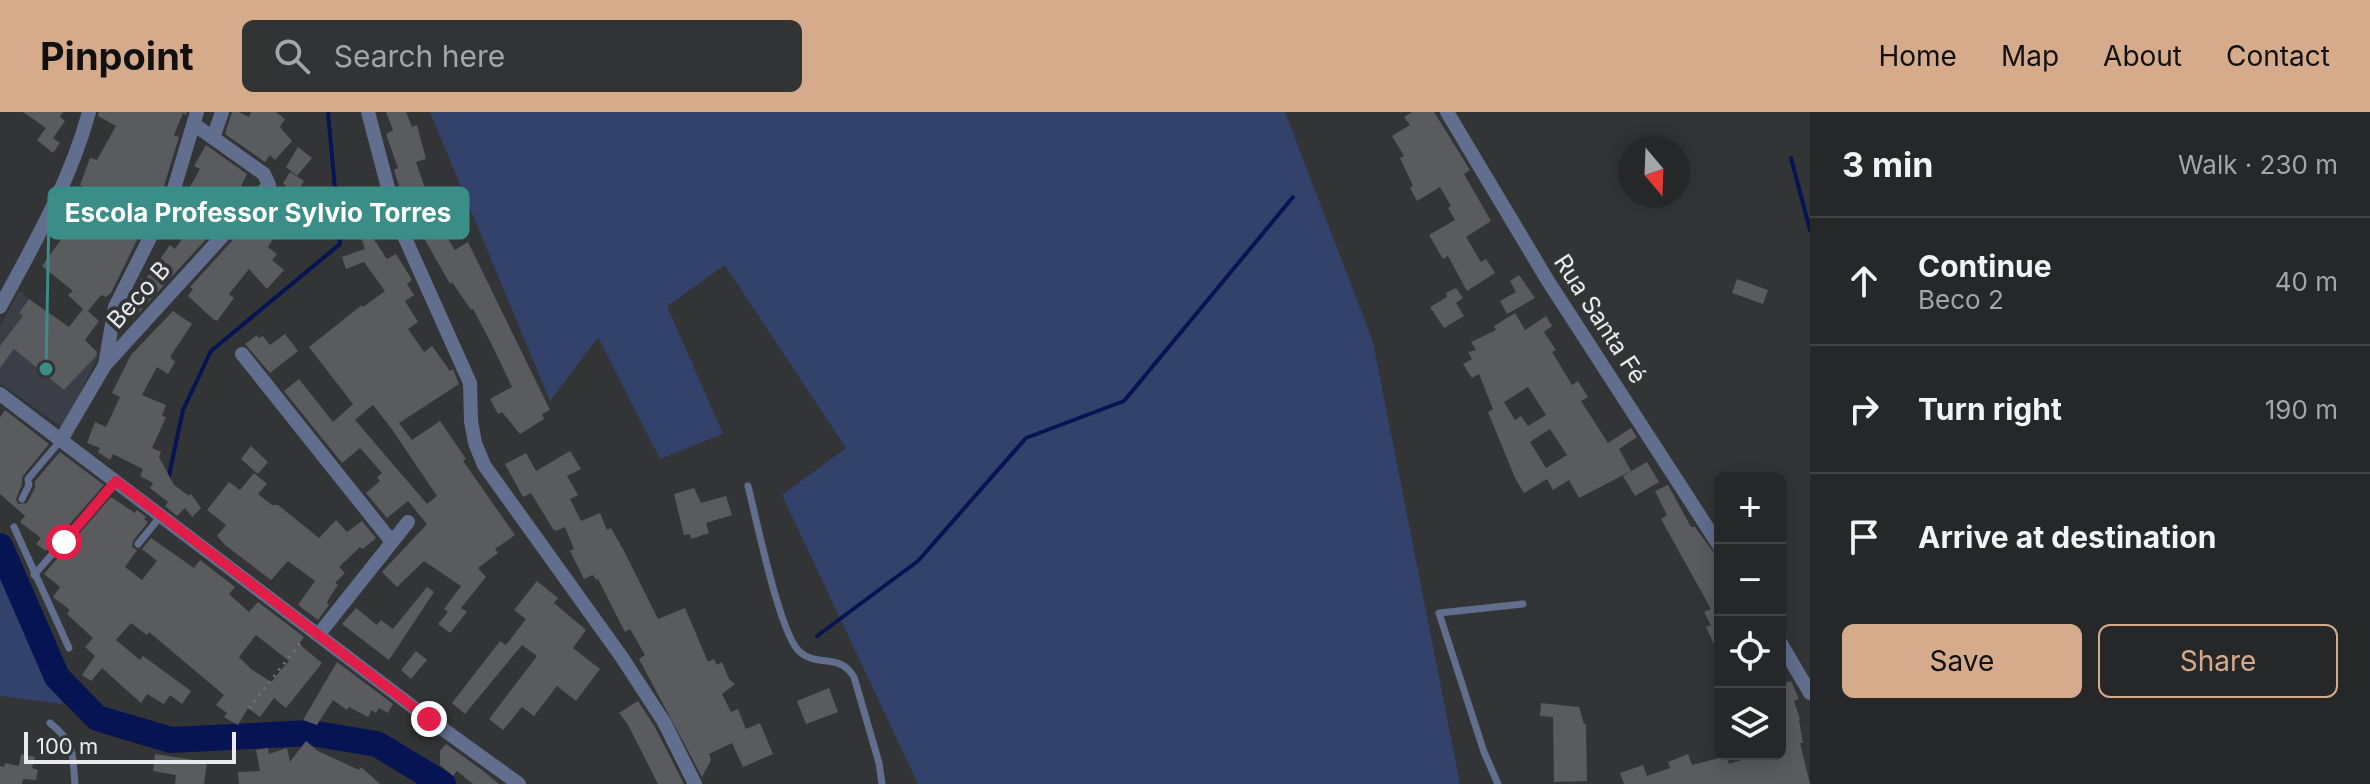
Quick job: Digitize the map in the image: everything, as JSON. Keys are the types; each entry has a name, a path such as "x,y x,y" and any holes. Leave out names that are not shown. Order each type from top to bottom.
{"street":[{"path":"0,307 49,218 89,112"},
{"path":"213,138 222,112"},
{"path":"368,112 396,218 470,383 471,421 484,465 621,656 664,722 695,784"},
{"name":"Rua Santa Fé","path":"1447,112 1548,281 1718,544"},
{"path":"61,440 105,365 115,307 173,192 196,119"},
{"name":"Beco B","path":"105,365 269,185 264,174 213,138 196,119"},
{"path":"242,354 392,542"},
{"path":"0,394 519,784"},
{"path":"316,631 408,522"},
{"path":"1786,652 1810,693"}],"lane":[{"path":"22,499 29,485 28,479 61,440"},
{"path":"34,575 116,481"},
{"path":"748,486 771,579 792,644 802,654 843,663 854,677 879,763 882,784"},
{"path":"138,544 161,515"},
{"path":"14,527 69,648"},
{"path":"1498,784 1484,752 1439,613 1523,604"},
{"path":"50,723 66,736 71,747 75,784"}],"path":[{"path":"249,708 316,631"}],"shaded area":[{"path":"430,112 1285,112 1373,342 1460,784 918,784 782,495 846,448 725,265 667,306 723,434 660,459 598,337 550,401"},
{"path":"19,291 99,354 63,428 0,383 0,327"},
{"path":"0,566 63,704 0,696"}],"building":[{"path":"23,112 63,112 60,117 65,121 53,138 60,143 53,153 37,140 46,128"},
{"path":"99,112 187,112 186,115 183,113 174,135 179,137 164,186 152,210 149,208 138,227 141,230 137,240 111,293 106,297 101,295 88,311 99,321 85,340 97,352 96,356 64,390 14,349 0,368 0,346 23,316 19,313 29,299 69,327 83,309 68,295 73,291 42,266 90,190 80,185 90,158 97,160 116,126 98,116"},
{"path":"232,112 249,117 251,112 276,112 285,119 280,127 292,141 275,160 270,155 265,162 225,134"},
{"path":"386,112 406,112 412,127 417,125 426,159 416,162 427,194 404,201 394,170 398,168 386,134 393,130"},
{"path":"1412,112 1434,112 1470,170 1464,174 1491,221 1466,237 1481,262 1486,259 1495,273 1467,291 1448,256 1443,259 1429,235 1455,220 1448,208 1451,206 1440,187 1417,201 1400,158 1404,156 1392,136 1410,125 1404,117"},
{"path":"206,145 247,174 241,186 246,190 231,212 133,319 124,316 141,278 145,280 170,245 175,249 195,221 183,214 191,199 185,196 200,169 194,166"},
{"path":"298,147 312,158 297,176 286,167"},
{"path":"290,172 304,181 294,198 297,200 268,247 277,254 272,260 284,270 267,289 249,269 229,294 234,298 217,321 213,319 188,296 193,289 190,287 243,229 248,233 269,200 275,204"},
{"path":"442,193 454,213 438,223 455,250 468,242 550,410 542,414 544,419 520,434 502,412 498,414 490,399 512,387 491,343 473,309 452,282 450,284 416,224 430,217 422,203"},
{"path":"357,213 363,222 375,218 381,231 371,235 387,259 396,254 412,280 407,284 414,295 405,301 418,322 408,329 424,352 432,346 450,371 453,369 459,384 399,423 412,440 440,421 466,459 463,461 515,535 495,549 498,553 478,568 486,577 461,608 467,612 450,633 438,624 448,612 444,609 461,586 424,561 397,587 382,572 427,524 408,501 387,518 366,493 380,481 377,477 382,473 360,448 342,463 284,391 299,379 333,422 353,404 309,347 385,291 364,262 346,269 342,257 365,249 353,214","holes":["373,405 437,496 427,504 355,420"]},
{"path":"1519,275 1535,298 1507,314 1500,301 1516,292 1510,281"},
{"path":"1737,279 1768,290 1763,304 1732,293"},
{"path":"1456,288 1463,298 1456,303 1464,316 1444,328 1430,307"},
{"path":"173,311 192,324 170,357 175,362 168,374 157,367 142,395 166,405 162,416 166,417 152,448 161,452 159,457 174,485 189,496 191,494 201,508 192,517 185,508 177,516 165,506 168,502 150,488 153,483 140,476 143,469 113,454 110,460 98,452 100,448 87,443 95,422 106,427 120,397 112,393 131,355"},
{"path":"1515,313 1525,330 1546,316 1552,326 1544,332 1556,350 1552,352 1572,385 1578,381 1588,397 1581,401 1608,443 1631,428 1637,437 1619,449 1631,471 1579,498 1569,480 1553,490 1547,479 1524,493 1488,412 1493,409 1479,374 1472,378 1463,364 1472,359 1468,352 1476,350 1471,342 1496,330 1494,326","holes":["1528,387 1546,415 1528,426 1521,416 1515,420 1504,402","1550,429 1567,455 1546,468 1530,442"]},
{"path":"285,334 298,351 270,373 245,344 257,335 259,338 263,336 270,345"},
{"path":"5,410 49,444 22,477 16,499 18,504 27,503 35,481 60,452 104,485 46,551 36,544 41,538 20,522 25,516 0,494 0,417"},
{"path":"251,446 268,462 258,474 241,459"},
{"path":"570,451 581,469 567,476 578,495 570,499 581,521 600,513 607,530 611,528 624,551 658,619 685,608 708,662 714,659 717,665 722,662 729,679 735,684 722,694 731,712 738,709 746,729 760,723 773,754 743,767 732,743 709,754 711,760 702,777 639,659 645,655 630,629 625,632 598,579 593,575 584,579 570,551 574,549 565,527 556,531 553,529 531,493 523,497 505,464 526,453 536,471"},
{"path":"1647,462 1659,482 1635,496 1623,476"},
{"path":"254,473 267,484 258,494 272,505 278,505 319,538 336,520 347,532 362,521 376,538 363,549 360,547 339,567 345,573 335,583 338,585 327,603 329,605 318,620 298,605 315,581 288,561 271,580 217,536 226,525 207,510 229,482 240,490"},
{"path":"1668,485 1691,527 1695,527 1714,553 1714,644 1706,627 1711,625 1704,612 1711,609 1661,519 1667,515 1655,491"},
{"path":"694,488 701,503 726,496 732,515 706,523 709,533 691,539 690,534 684,535 674,494"},
{"path":"111,497 135,513 137,510 148,522 133,541 132,547 137,550 125,567 142,580 157,561 142,549 151,538 194,568 200,560 235,587 229,594 249,612 258,602 304,637 299,644 322,663 286,708 274,698 260,717 248,708 238,725 224,717 227,713 216,705 224,695 149,632 147,635 131,623 116,640 140,660 143,656 191,691 182,704 170,695 164,704 147,694 141,703 102,668 91,681 82,675 95,656 85,647 93,638 67,614 70,610 53,597 60,587 44,574","holes":["256,635 289,661 271,682 239,657"]},
{"path":"537,581 558,598 554,603 586,630 573,648 600,669 576,701 557,686 534,716 522,707 503,730 489,719 537,656 522,645 465,714 452,703 500,641 506,645 526,619 514,610"},
{"path":"427,587 434,592 389,660 342,624 356,608 377,625 381,620 393,629"},
{"path":"416,651 427,660 411,679 401,670"},
{"path":"337,662 393,704 388,713 379,708 376,713 372,710 368,717 349,707 347,710 333,700 317,725 303,720"},
{"path":"1791,681 1799,699 1794,701 1800,719 1803,743 1800,743 1810,784 1624,784 1620,773 1643,765 1647,776 1670,768 1668,762 1688,754 1692,765 1714,759 1728,760 1729,764 1742,760 1786,760 1786,682"},
{"path":"829,688 838,712 806,724 797,701"},
{"path":"638,701 684,784 658,784 619,713"},
{"path":"1541,703 1579,707 1586,724 1587,781 1554,782 1553,717 1540,716"},
{"path":"306,741 318,751 359,770 361,767 380,784 239,784 238,772 260,771 256,750 268,748 269,754 287,748 290,762"},
{"path":"446,744 499,784 473,784 457,771 453,776 440,765 440,751"},
{"path":"21,754 35,757 32,768 38,770 36,780 23,779 22,784 0,784 0,766 4,767 5,763 19,766"},
{"path":"155,754 207,762 204,784 175,784 176,775 153,771"}],"waterway":[{"path":"168,480 183,410 211,351 340,244 328,112"},
{"path":"1791,158 1810,230"},
{"path":"817,636 918,561 1026,438 1124,401 1293,197"},
{"path":"0,546 57,677 97,718 171,740 311,733 377,744 443,784"}],"place":[{"name":"Escola Professor Sylvio Torres","path":"46,369"}],"route":[{"path":"64,542 116,481 429,719"}]}
